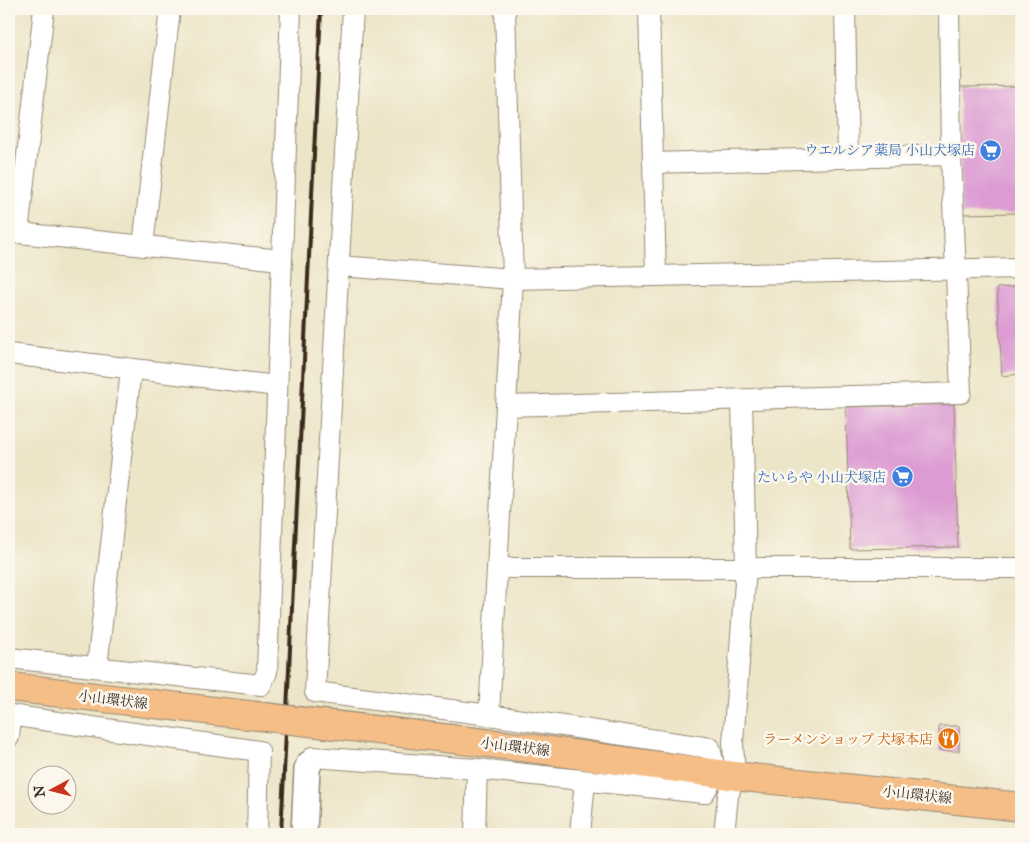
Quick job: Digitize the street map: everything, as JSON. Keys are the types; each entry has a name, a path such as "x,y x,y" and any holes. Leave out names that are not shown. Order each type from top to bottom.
{"main road":[{"name":"小山環状線","path":"9,687 529,748 725,774 1021,807"}],"street":[{"path":"44,9 13,232 281,260"},
{"path":"143,246 170,9"},
{"path":"9,658 261,685 267,672 291,9"},
{"path":"353,9 314,692 489,715 710,748 725,774"},
{"path":"489,715 513,279 505,9"},
{"path":"649,9 656,276"},
{"path":"845,9 848,158"},
{"path":"506,406 961,393 951,155 949,9"},
{"path":"653,162 951,155"},
{"path":"339,266 513,279 1021,268"},
{"path":"9,354 276,386"},
{"path":"97,667 131,370"},
{"path":"724,834 728,796 725,774 732,743 746,568 742,400"},
{"path":"498,568 1021,568"},
{"path":"9,737 10,715 260,751 256,834"},
{"path":"304,834 307,769 313,757 477,769 704,793 725,774"},
{"path":"475,834 477,769"},
{"path":"580,834 585,781"}],"building":[{"name":"ウエルシア薬局 小山犬塚店","path":"1021,86 1021,213 961,214 959,87"},
{"path":"1021,286 1021,374 1002,376 997,288"},
{"name":"たいらや 小山犬塚店","path":"954,404 958,547 850,549 846,407"},
{"name":"ラーメンショップ 犬塚本店","path":"939,726 959,726 959,751 939,751"}],"railway":[{"path":"281,834 321,9"}],"place":[{"name":"ウエルシア薬局 小山犬塚店","path":"991,150"},
{"name":"たいらや 小山犬塚店","path":"902,477"},
{"name":"ラーメンショップ 犬塚本店","path":"949,739"}]}
